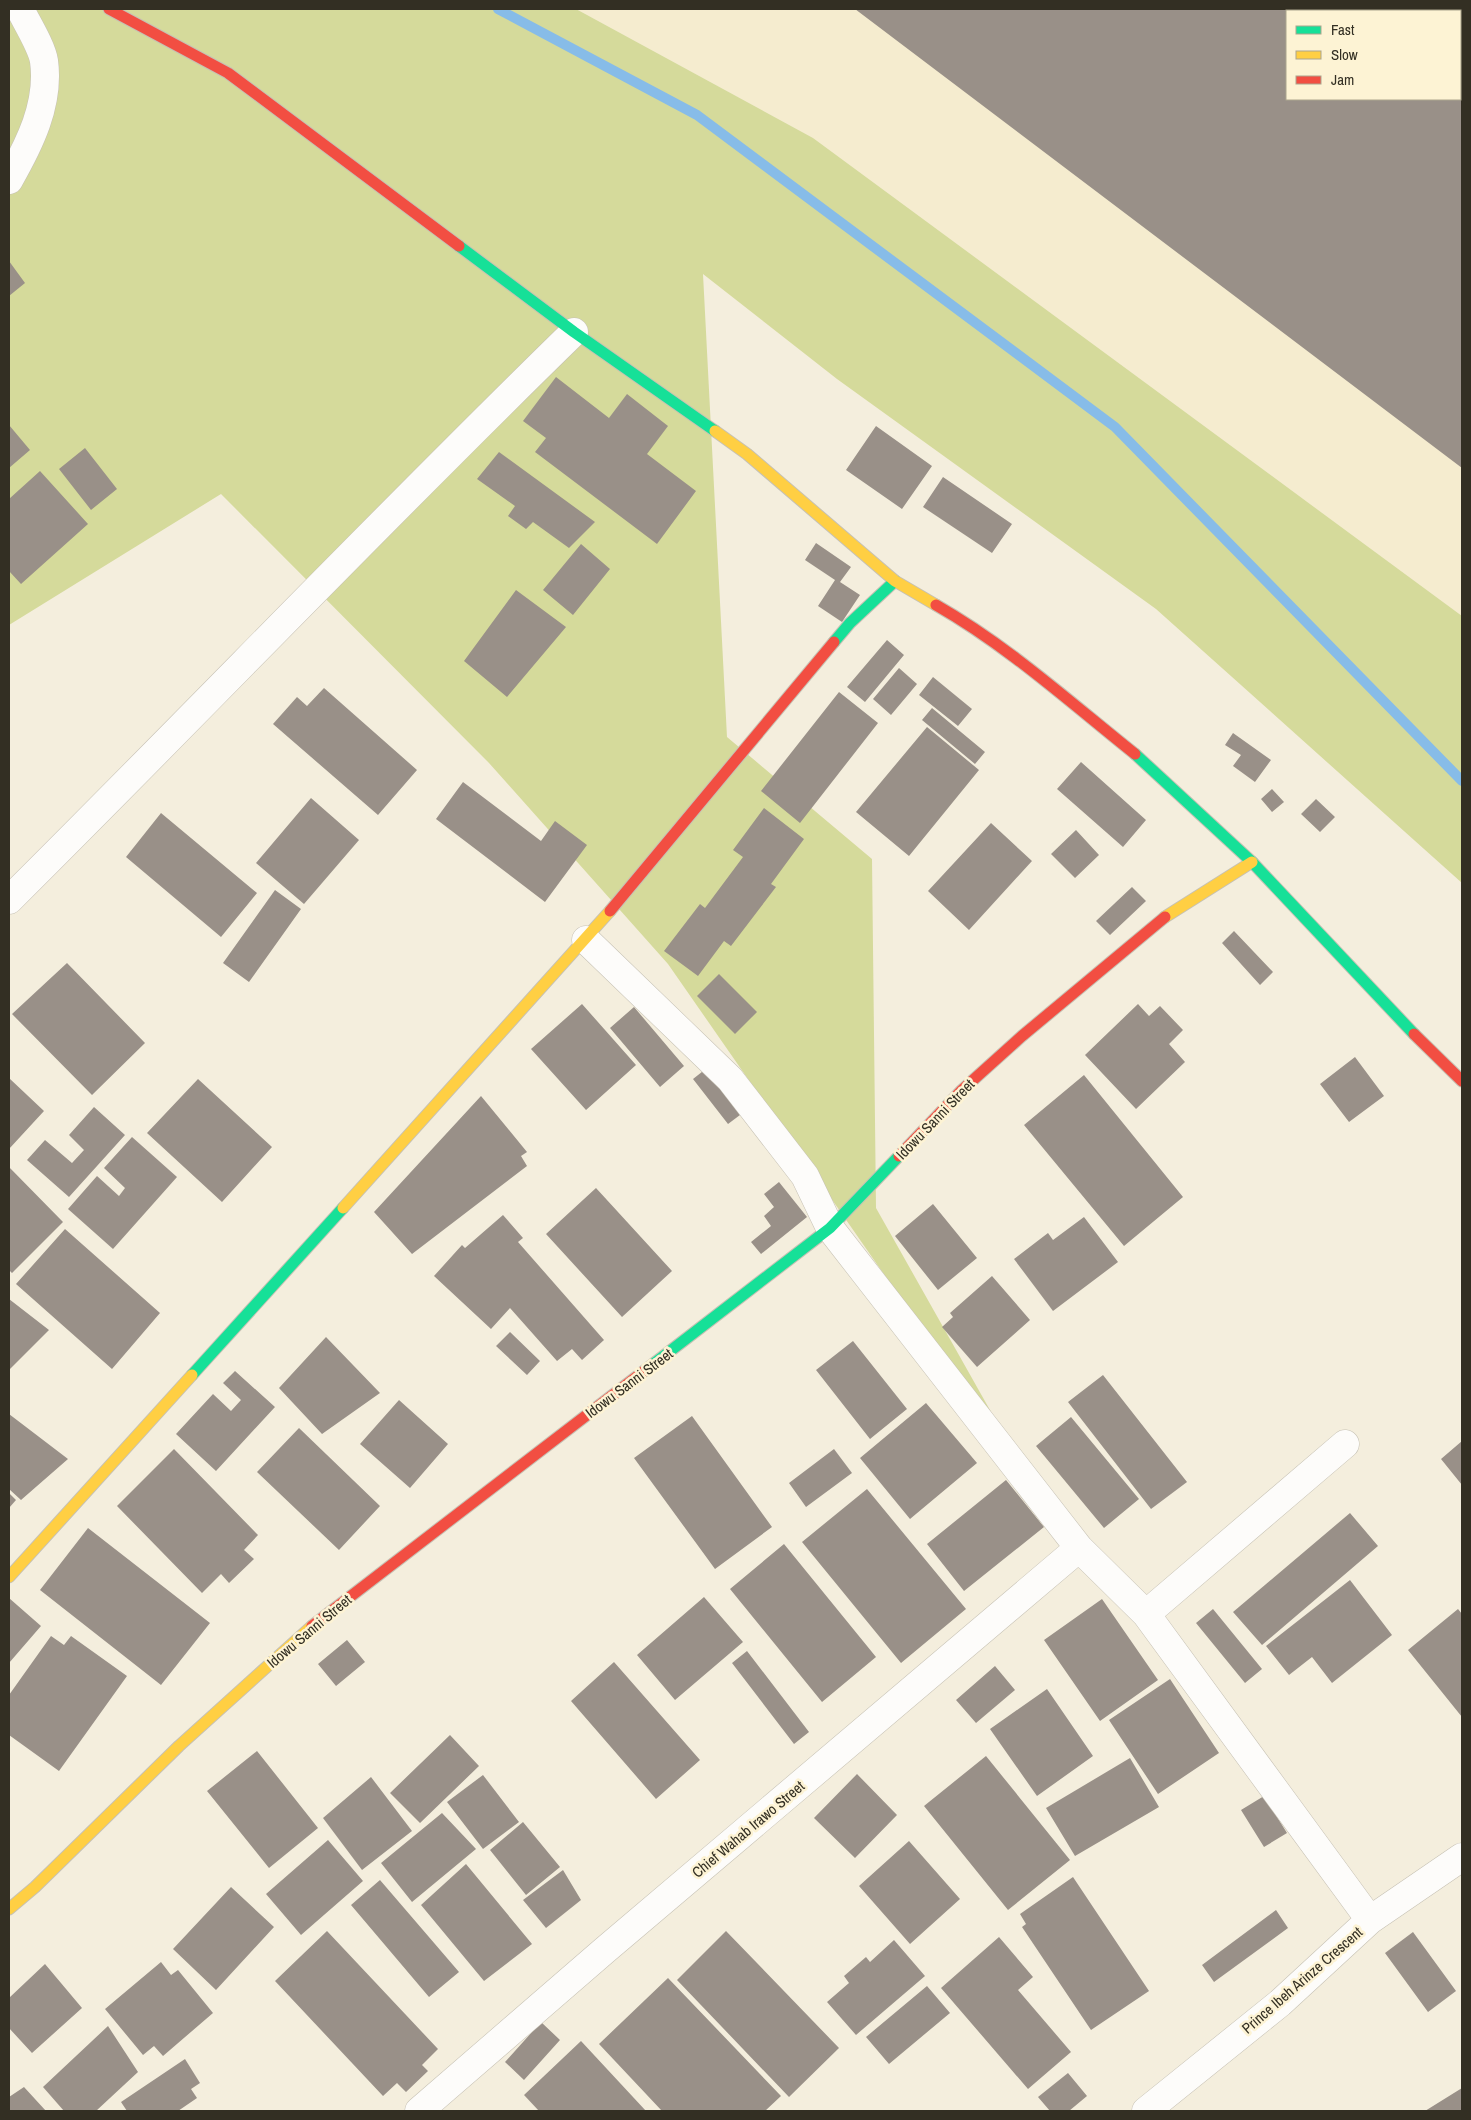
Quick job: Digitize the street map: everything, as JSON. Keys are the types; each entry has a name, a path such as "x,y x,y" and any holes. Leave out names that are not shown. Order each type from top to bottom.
{"street":[{"path":"9,180 27,148 42,105 44,60 20,9"},
{"path":"109,9 228,73 574,332 746,454 895,581 956,616 1018,661 1139,757 1252,862 1406,1026 1462,1081"},
{"path":"9,900 104,805 270,633 574,332"},
{"path":"9,1577 586,940 850,623 895,581"},
{"name":"Idowu Sanni Street","path":"9,1909 36,1887 180,1746 321,1618 830,1228 962,1090 1022,1036 1156,922 1252,862"},
{"path":"586,940 730,1079 805,1176 830,1228 1079,1548 1146,1614 1370,1920"},
{"path":"1146,1614 1345,1444"},
{"name":"Chief Wahab Irawo Street","path":"419,2111 605,1950 1079,1548"},
{"name":"Prince Ibeh Arinze Crescent","path":"1146,2111 1280,2002 1370,1920 1462,1857"}],"shaded area":[{"path":"576,9 1462,9 1462,616 813,138"}],"green space":[{"path":"9,9 576,9 813,138 1462,616 1462,883 1156,609 837,379 703,274 727,737 872,859 876,1208 1039,1497 668,964 489,763 221,494 9,625"}],"building":[{"path":"855,9 1432,10 1286,10 1286,100 1461,100 1461,32 1462,468"},
{"path":"9,261 25,283 9,296"},
{"path":"556,377 609,418 627,394 668,426 647,454 696,491 657,544 535,452 546,438 523,421"},
{"path":"9,425 30,450 9,468"},
{"path":"876,426 932,466 902,509 846,470"},
{"path":"85,448 117,489 91,510 59,469"},
{"path":"499,452 595,522 569,548 533,522 526,529 508,516 515,506 477,479"},
{"path":"40,471 88,524 21,584 9,571 9,499"},
{"path":"943,477 1012,524 992,553 923,507"},
{"path":"816,543 851,567 840,582 860,595 842,622 818,606 835,580 805,560"},
{"path":"581,544 610,569 573,615 543,590"},
{"path":"516,590 566,627 507,697 464,661"},
{"path":"887,640 904,655 865,702 847,687"},
{"path":"899,668 917,684 891,715 873,699"},
{"path":"933,677 972,709 958,726 919,695"},
{"path":"324,688 417,770 378,815 273,724 297,697 307,706"},
{"path":"839,692 878,723 800,823 761,791"},
{"path":"932,708 985,752 975,764 922,720"},
{"path":"927,727 979,770 909,856 856,812"},
{"path":"1233,733 1271,760 1255,782 1233,766 1241,755 1225,745"},
{"path":"1081,762 1146,820 1123,847 1057,789"},
{"path":"463,782 541,841 555,821 587,845 545,902 436,819"},
{"path":"1272,789 1284,802 1272,812 1261,799"},
{"path":"311,798 359,840 304,904 256,863"},
{"path":"1316,799 1335,817 1320,832 1301,814"},
{"path":"764,808 804,839 771,884 776,887 731,946 724,941 698,976 664,951 700,904 705,908 743,857 733,850"},
{"path":"161,813 257,893 221,937 126,857"},
{"path":"991,823 1032,861 969,930 928,891"},
{"path":"1076,830 1099,855 1075,878 1051,854"},
{"path":"1132,887 1146,901 1110,935 1096,921"},
{"path":"275,890 301,909 249,982 223,963"},
{"path":"1234,931 1273,972 1260,985 1222,943"},
{"path":"67,963 145,1043 92,1095 12,1014"},
{"path":"719,974 757,1012 735,1034 697,996"},
{"path":"582,1004 636,1065 586,1110 531,1049"},
{"path":"1138,1004 1149,1016 1160,1006 1183,1030 1169,1044 1185,1062 1136,1109 1085,1055"},
{"path":"634,1007 684,1066 660,1087 610,1028"},
{"path":"1355,1057 1384,1096 1349,1122 1320,1084"},
{"path":"712,1064 748,1109 728,1124 693,1079"},
{"path":"1084,1075 1183,1197 1124,1246 1024,1125"},
{"path":"9,1078 44,1111 9,1149"},
{"path":"198,1079 272,1147 222,1202 147,1133"},
{"path":"481,1096 527,1152 521,1156 527,1166 412,1254 374,1212"},
{"path":"94,1107 125,1135 69,1197 27,1160 45,1140 72,1163 84,1150 69,1135"},
{"path":"132,1137 177,1177 113,1249 68,1209 97,1176 119,1196 125,1188 104,1168"},
{"path":"9,1167 63,1222 12,1273 9,1270"},
{"path":"779,1182 807,1217 761,1254 751,1242 771,1226 764,1216 774,1207 764,1194"},
{"path":"596,1188 672,1271 622,1317 546,1234"},
{"path":"933,1204 977,1258 938,1290 895,1236"},
{"path":"503,1215 523,1238 518,1242 604,1340 582,1360 572,1349 557,1361 510,1308 491,1329 434,1276 462,1245 465,1248"},
{"path":"1084,1217 1118,1262 1053,1311 1014,1259 1048,1233 1053,1240"},
{"path":"65,1229 160,1313 112,1369 16,1284"},
{"path":"992,1276 1030,1320 977,1367 942,1327 953,1317 950,1313"},
{"path":"9,1299 49,1330 9,1370"},
{"path":"510,1332 540,1361 527,1375 496,1346"},
{"path":"326,1337 380,1393 322,1434 279,1388"},
{"path":"853,1341 907,1409 870,1439 816,1370"},
{"path":"235,1371 275,1407 216,1471 176,1434 213,1394 231,1411 241,1400 223,1383"},
{"path":"1103,1375 1187,1482 1151,1509 1068,1402"},
{"path":"399,1400 448,1444 410,1488 360,1444"},
{"path":"926,1403 977,1463 910,1519 860,1458"},
{"path":"9,1414 68,1459 21,1500 9,1489"},
{"path":"692,1416 772,1527 715,1569 634,1458"},
{"path":"1071,1417 1139,1499 1104,1528 1036,1446"},
{"path":"299,1428 380,1506 339,1550 257,1472"},
{"path":"1462,1441 1462,1485 1441,1459"},
{"path":"174,1449 258,1535 244,1550 254,1559 229,1583 221,1574 202,1593 117,1506"},
{"path":"834,1449 852,1473 806,1507 789,1483"},
{"path":"1006,1480 1044,1527 964,1591 927,1544"},
{"path":"867,1489 966,1609 901,1663 802,1542"},
{"path":"9,1493 16,1500 9,1508"},
{"path":"1350,1513 1378,1546 1262,1645 1233,1612"},
{"path":"88,1528 210,1623 161,1685 40,1590"},
{"path":"784,1544 876,1657 822,1702 730,1589"},
{"path":"1350,1580 1392,1635 1332,1683 1312,1657 1289,1675 1266,1646"},
{"path":"704,1597 743,1642 675,1700 637,1655"},
{"path":"9,1598 41,1626 9,1663"},
{"path":"1102,1599 1158,1680 1100,1721 1044,1640"},
{"path":"1213,1609 1262,1669 1245,1683 1196,1623"},
{"path":"1458,1609 1462,1614 1462,1717 1408,1650"},
{"path":"51,1636 64,1645 71,1636 127,1676 59,1771 9,1735 9,1695"},
{"path":"347,1640 365,1662 336,1686 318,1664"},
{"path":"747,1651 809,1732 794,1744 732,1663"},
{"path":"614,1662 700,1760 656,1799 571,1701"},
{"path":"995,1666 1015,1690 976,1723 956,1700"},
{"path":"1170,1679 1219,1753 1158,1794 1109,1720"},
{"path":"1047,1689 1093,1756 1037,1796 990,1729"},
{"path":"450,1735 479,1766 420,1823 390,1793"},
{"path":"257,1751 318,1828 269,1868 207,1791"},
{"path":"986,1756 1070,1860 1008,1910 924,1806"},
{"path":"1130,1758 1159,1807 1075,1856 1046,1808"},
{"path":"857,1774 897,1815 855,1858 814,1818"},
{"path":"483,1775 519,1822 483,1849 447,1802"},
{"path":"371,1777 412,1831 362,1870 323,1818"},
{"path":"1264,1796 1287,1833 1264,1847 1241,1810"},
{"path":"442,1813 476,1849 412,1902 381,1863"},
{"path":"523,1822 560,1867 526,1895 490,1850"},
{"path":"328,1840 363,1881 301,1935 266,1894"},
{"path":"909,1841 960,1899 910,1944 859,1886"},
{"path":"466,1864 532,1944 484,1981 421,1905"},
{"path":"563,1870 581,1900 546,1928 523,1900"},
{"path":"1073,1877 1149,1991 1091,2030 1022,1927 1026,1924 1020,1914"},
{"path":"380,1880 459,1972 429,1997 351,1905"},
{"path":"231,1887 274,1927 216,1990 173,1949"},
{"path":"1276,1910 1288,1928 1214,1982 1202,1965"},
{"path":"327,1931 438,2049 422,2065 428,2071 406,2092 397,2083 383,2096 275,1981"},
{"path":"726,1931 839,2048 789,2097 677,1980"},
{"path":"1413,1932 1456,1991 1428,2012 1385,1953"},
{"path":"999,1937 1033,1977 1018,1990 1071,2052 1028,2089 941,1988"},
{"path":"894,1940 925,1976 856,2035 827,2002 849,1983 844,1976 866,1957 870,1962"},
{"path":"161,1962 171,1975 178,1970 213,2013 163,2056 154,2046 143,2055 105,2009"},
{"path":"45,1964 82,2008 32,2053 9,2028 9,1998"},
{"path":"668,1978 781,2096 765,2111 662,2111 599,2044"},
{"path":"927,1986 950,2013 889,2064 866,2037"},
{"path":"541,2022 560,2040 524,2080 505,2062"},
{"path":"108,2026 138,2072 96,2111 64,2111 43,2087"},
{"path":"581,2041 646,2111 539,2111 524,2095"},
{"path":"185,2059 200,2083 191,2089 197,2098 178,2111 127,2111 121,2102"},
{"path":"1068,2073 1087,2096 1069,2111 1050,2111 1038,2097"},
{"path":"24,2087 46,2111 9,2111 9,2097"},
{"path":"1462,2088 1462,2111 1425,2111"}],"waterway":[{"path":"498,9 697,115 1115,427 1462,781"}],"traffic: fast":[{"path":"459,246 574,332 715,431"},
{"path":"834,642 850,623 895,581"},
{"path":"1135,754 1252,862 1414,1034"},
{"path":"652,1365 830,1228 899,1156"},
{"path":"192,1375 343,1208"}],"traffic: slow":[{"path":"715,431 747,454 895,581 936,605"},
{"path":"1165,917 1252,862"},
{"path":"343,1208 610,911"},
{"path":"9,1577 192,1375"},
{"path":"9,1909 35,1887 179,1746 312,1626"}],"traffic: jam":[{"path":"109,9 228,73 459,246"},
{"path":"936,605 963,621 1014,657 1135,754"},
{"path":"610,911 834,642"},
{"path":"899,1156 962,1090 1022,1036 1165,917"},
{"path":"1414,1034 1462,1081"},
{"path":"312,1626 652,1365"}]}
